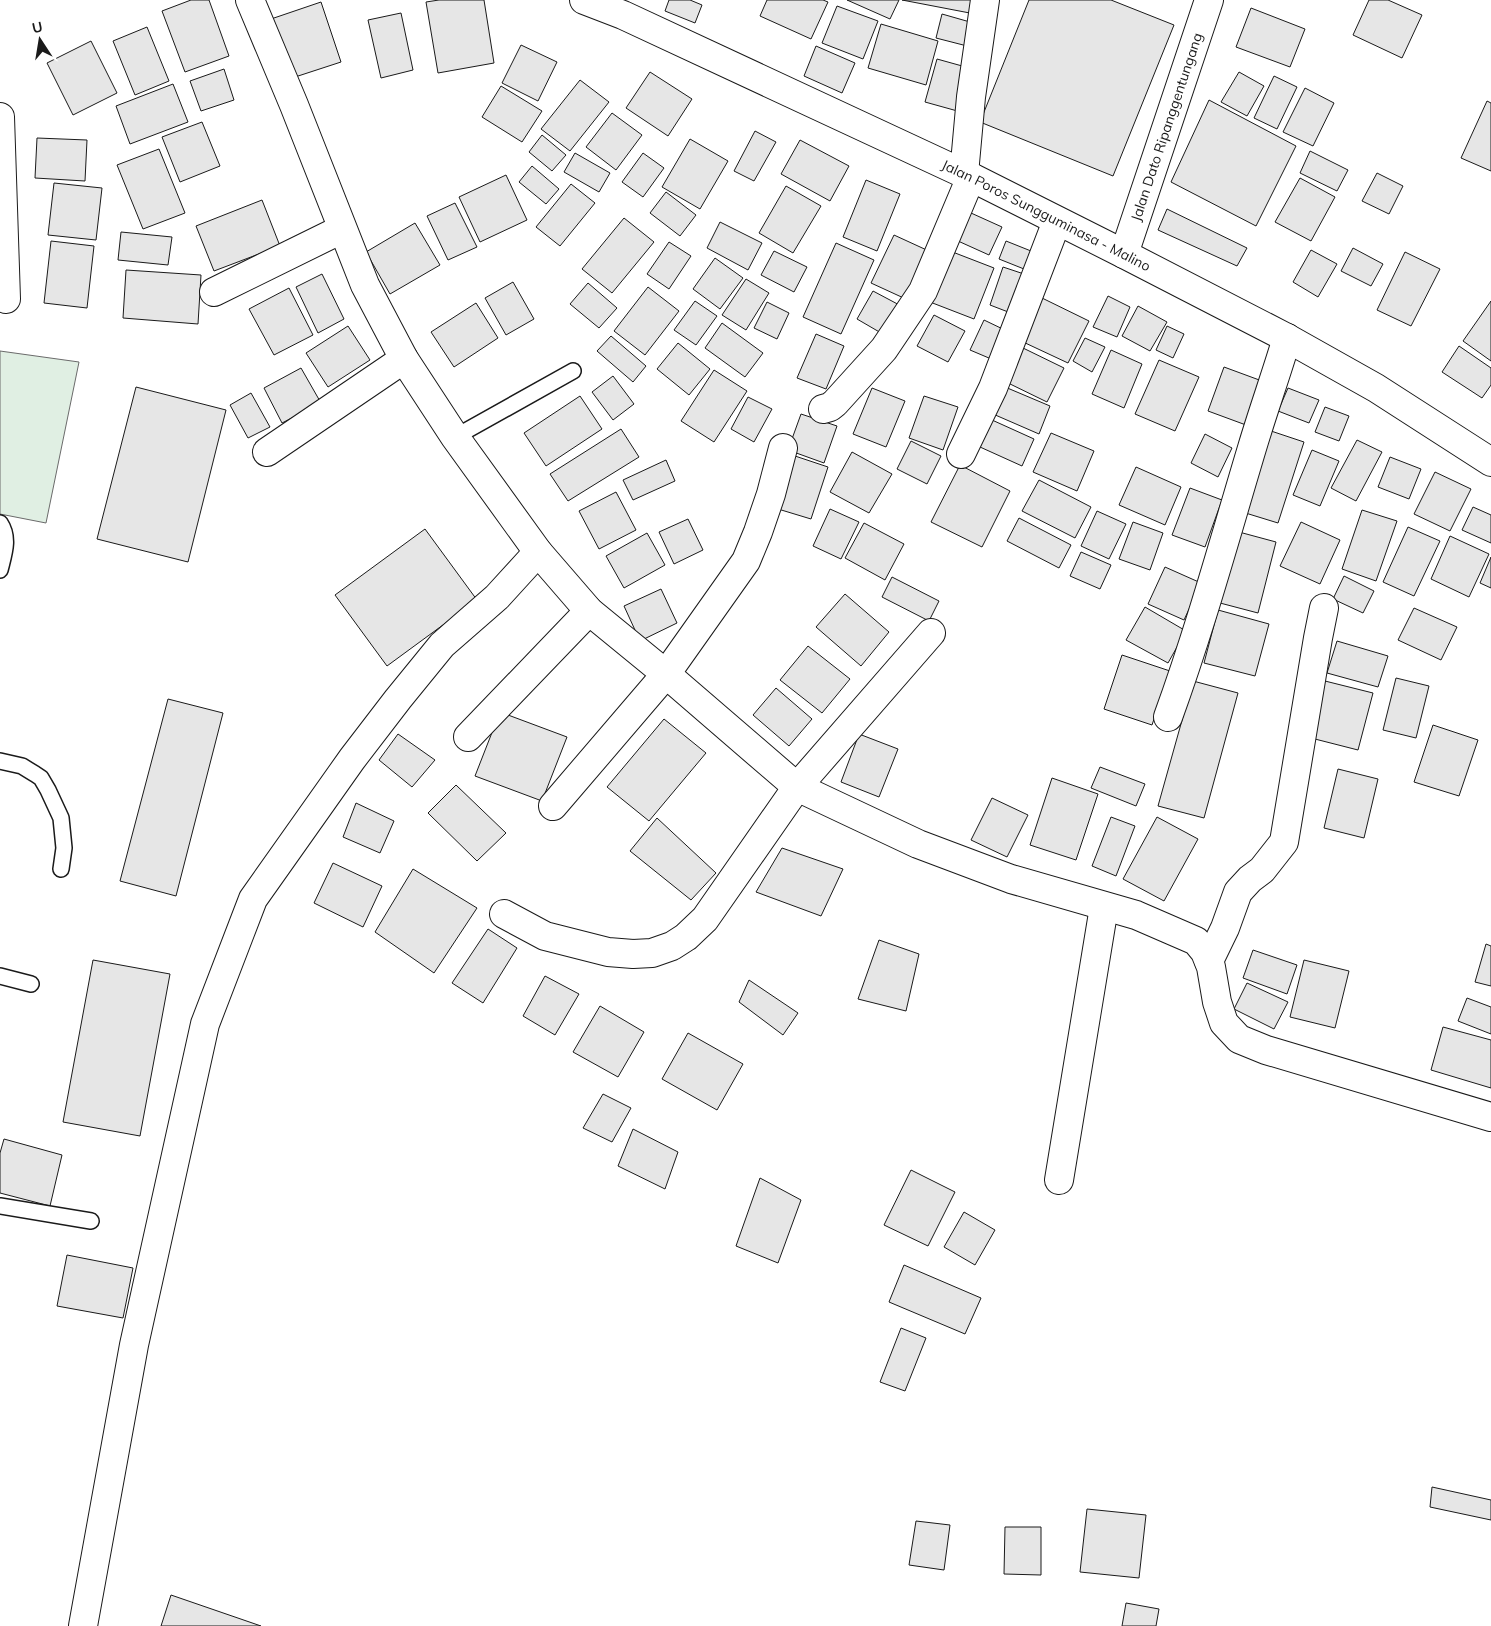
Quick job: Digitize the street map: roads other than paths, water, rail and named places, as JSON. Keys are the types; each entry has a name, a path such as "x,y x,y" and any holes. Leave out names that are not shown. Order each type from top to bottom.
{"street":[{"path":"250,0 294,105 365,285 404,360 455,437 538,552 589,611 666,674 797,787 918,844 1011,879 1136,915 1196,941 1205,952 1209,961 1217,1002 1224,1024 1239,1038 1266,1050 1491,1117"},
{"name":"Jalan Poros Sungguminasa - Malino","path":"584,0 628,8 1124,254 1287,338 1376,388 1491,462"},
{"path":"823,409 836,403 884,349 923,291 967,176 971,96 985,0"},
{"name":"Jalan Dato Ripanggentungang","path":"1124,254 1209,0"},
{"path":"0,117 6,299"},
{"path":"961,454 993,388 1057,221"},
{"path":"214,292 342,229"},
{"path":"1168,718 1189,660 1252,447 1287,338"},
{"path":"267,452 404,360"},
{"path":"553,806 666,674 746,561 771,494 783,448"},
{"path":"82,1626 134,1345 205,1024 253,899 352,759 404,691 442,645 497,597 538,552"},
{"path":"1209,961 1225,928 1238,892 1262,870 1284,842 1324,608"},
{"path":"468,737 589,611"},
{"path":"504,914 546,936 608,952 652,953 672,946 686,937 705,919 797,787 931,633"},
{"path":"1059,1180 1104,907"}],"lane":[{"path":"455,437 573,371"},
{"path":"0,523 5,532 6,542 0,570"},
{"path":"0,761 22,766 40,778 48,790 61,818 64,848 61,869"},
{"path":"0,976 31,984"},
{"path":"0,1206 91,1220"}]}
